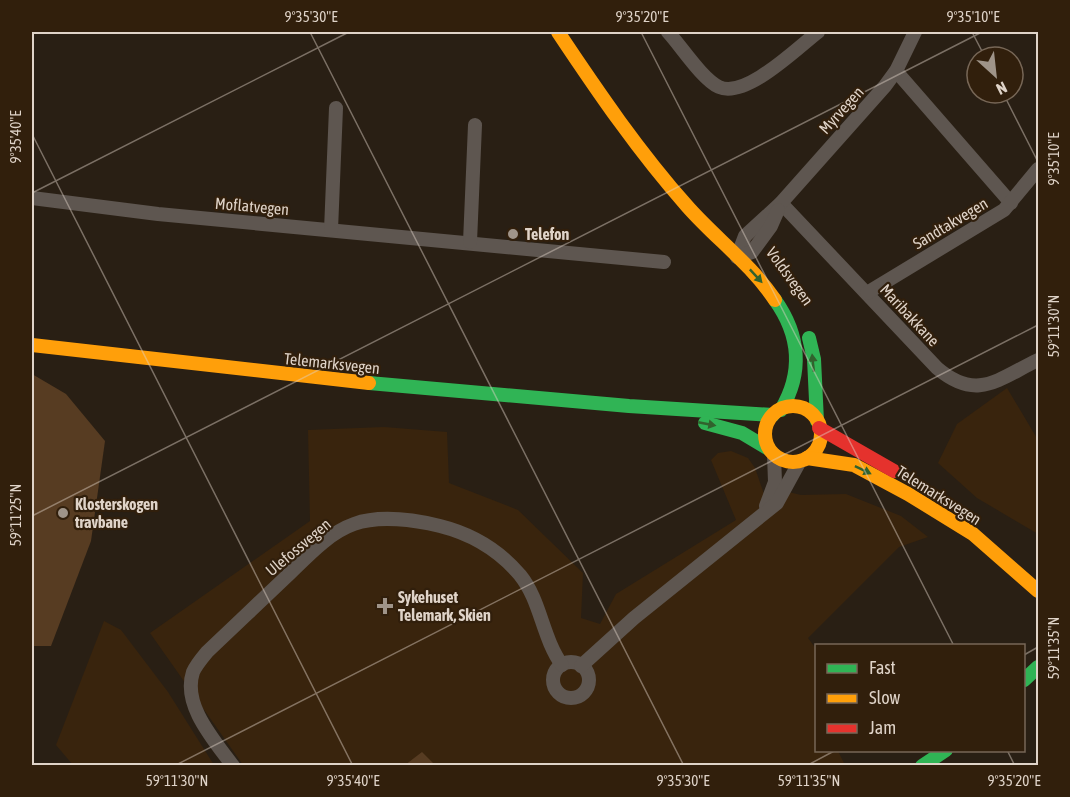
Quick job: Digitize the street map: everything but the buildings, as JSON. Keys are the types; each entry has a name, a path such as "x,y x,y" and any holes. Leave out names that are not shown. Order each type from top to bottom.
{"main road":[{"name":"Voldsvegen","path":"558,32 621,124 674,187 684,203 774,297 791,327 796,345 797,376 795,387 777,412"},
{"name":"Voldsvegen","path":"674,187 691,197 752,252 786,294 807,334 814,359 818,424"},
{"name":"Telemarksvegen","path":"32,345 390,386 629,406 693,408 740,414 777,412"},
{"name":"Telemarksvegen","path":"629,406 730,429 748,436 771,452"},
{"path":"800,408 818,424 819,442 803,460 786,461 771,452 766,428 777,412 800,408"},
{"name":"Telemarksvegen","path":"818,424 953,507 1019,556"},
{"name":"Telemarksvegen","path":"803,460 854,465 908,494 973,534 1038,591"},
{"path":"1025,678 1038,667"},
{"path":"1025,695 1038,685"},
{"path":"920,765 931,752"},
{"path":"920,765 943,752"}],"street":[{"path":"668,32 712,82 726,88 750,83 818,32"},
{"name":"Myrvegen","path":"737,257 746,236 781,203 874,99 896,71 915,32"},
{"path":"896,71 1011,203"},
{"path":"331,230 336,108"},
{"path":"470,242 475,125"},
{"name":"Sandtakvegen","path":"867,293 976,229 1011,203 1038,169"},
{"name":"Moflatvegen","path":"32,198 158,214 664,262"},
{"name":"Myrvegen","path":"752,252 771,226 781,203"},
{"name":"Maribakkane","path":"781,203 938,368 962,385 990,384 1038,360"},
{"path":"737,257 752,252"},
{"path":"759,518 772,495 775,482 771,452"},
{"path":"581,666 634,618 777,503 803,460"},
{"name":"Ulefossvegen","path":"232,765 197,711 191,694 194,670 207,652 320,546 354,524 380,520 432,524 471,535 495,551 520,575 535,599 549,645 562,665"},
{"path":"568,663 581,666 586,671 588,686 584,693 569,698 556,691 553,685 556,670 562,665 568,663"}],"shaded area":[{"name":"Klosterskogen travbane","path":"32,374 66,394 105,441 91,541 51,646 32,646"},
{"path":"1007,388 1038,440 1038,534 977,498 938,463 957,424"},
{"name":"Sykehuset Telemark, Skien","path":"384,427 447,432 449,483 518,510 583,573 581,618 600,624 616,594 736,520 711,460 718,453 731,451 748,458 755,468 764,494 768,487 801,495 846,494 901,516 928,537 899,547 808,638 815,648 815,752 838,752 845,765 243,765 150,633 310,521 308,430"},
{"path":"104,621 121,630 168,692 214,765 73,765 56,745"},
{"path":"422,752 435,765 405,765"}],"traffic: fast":[{"path":"775,300 790,327 796,354 793,382 781,410"},
{"path":"809,338 814,359 817,421"},
{"path":"369,383 629,406 773,415"},
{"path":"705,423 742,433 769,449"},
{"path":"1025,679 1038,667"},
{"path":"922,766 943,752"}],"traffic: slow":[{"path":"558,32 604,99 669,185 698,218 744,263 775,300"},
{"path":"32,345 369,383"},
{"path":"793,406 804,408 813,414 819,423 821,434 819,445 813,454 804,460 793,462 782,460 773,454 767,445 765,434 767,423 773,414 782,408 793,406"},
{"path":"807,458 854,465 908,494 973,534 1038,591"}],"traffic: jam":[{"path":"819,428 894,471"}],"place":[{"name":"Telefon","path":"513,234"},
{"name":"Klosterskogen travbane","path":"63,513"},
{"name":"Sykehuset Telemark, Skien","path":"385,606"}]}
